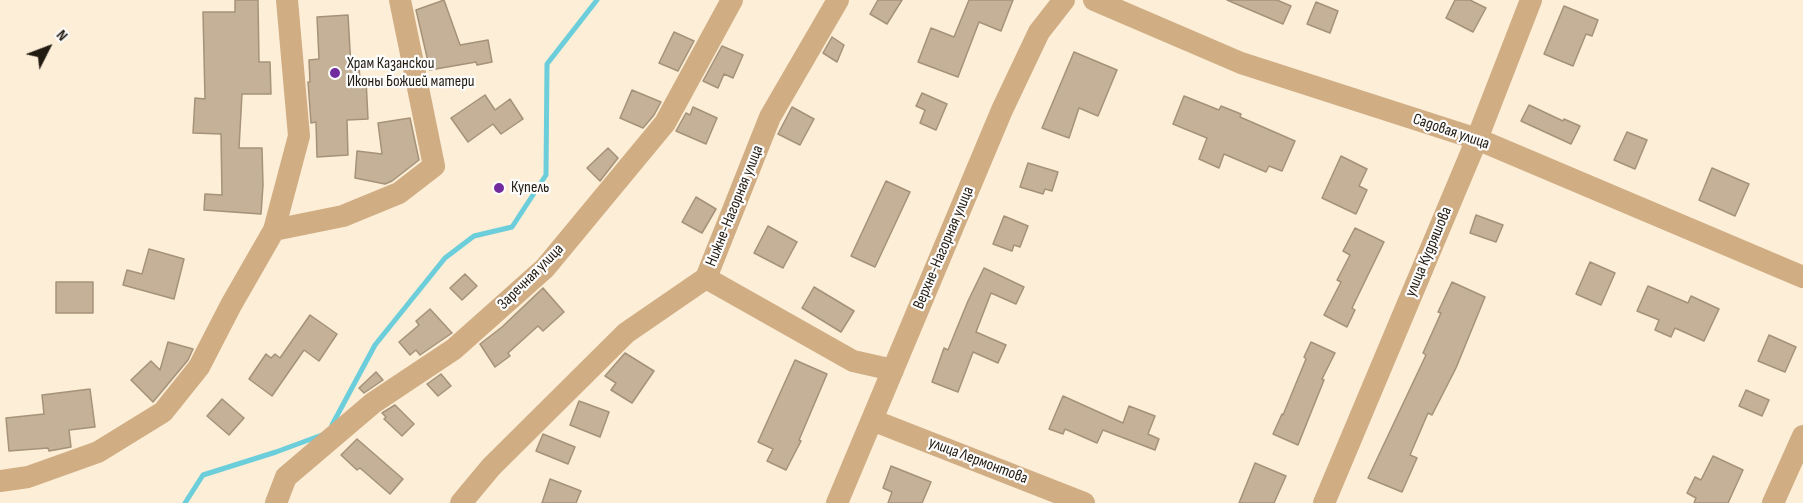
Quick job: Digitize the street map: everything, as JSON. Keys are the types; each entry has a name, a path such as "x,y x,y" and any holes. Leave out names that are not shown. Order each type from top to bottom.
{"street":[{"path":"0,481 28,477 98,452 164,412 199,367 274,230 299,136 287,0"},
{"path":"274,230 343,216 399,193 434,166 400,0"},
{"name":"Заречная улица","path":"276,503 286,477 373,403 454,349 545,268 665,123 732,0"},
{"name":"Нижне-Нагорная улица","path":"461,503 491,466 626,333 706,278 770,117 838,0"},
{"name":"Верхне-Нагорная улица","path":"837,503 1002,110 1039,32 1064,0"},
{"name":"Садовая улица","path":"1094,0 1241,63 1477,140 1803,276"},
{"name":"улица Кудряшова","path":"1324,503 1477,140 1531,0"},
{"path":"706,278 853,361 893,370"},
{"name":"улица Лермонтова","path":"872,420 1084,503"},
{"path":"1773,503 1803,436"}],"building":[{"path":"235,0 258,0 259,62 270,62 271,94 242,94 239,148 262,148 261,214 204,210 205,194 222,195 221,134 193,133 195,98 205,99 203,12 235,12"},
{"path":"444,0 460,45 488,40 492,62 477,65 476,62 430,70 416,10"},
{"path":"878,0 902,0 887,24 870,14"},
{"path":"969,0 1013,0 1001,31 979,22 958,77 918,62 931,28 954,37"},
{"path":"1227,0 1277,0 1291,6 1283,24"},
{"path":"1455,0 1470,0 1486,8 1473,32 1446,18"},
{"path":"1316,2 1338,11 1330,33 1307,24"},
{"path":"1564,6 1598,20 1592,36 1586,34 1573,66 1544,54"},
{"name":"Храм Казанскои Иконы Божией матери","path":"348,15 351,67 359,67 360,80 366,79 368,119 347,120 348,155 317,157 316,122 311,123 308,82 310,82 309,60 319,59 317,17"},
{"path":"674,32 694,41 678,71 659,63"},
{"path":"832,37 844,45 837,62 823,53"},
{"path":"722,46 743,55 733,78 724,74 718,88 703,81"},
{"path":"1074,52 1117,70 1098,116 1079,108 1069,138 1042,128"},
{"path":"632,90 661,102 643,128 620,118"},
{"path":"922,93 947,104 936,130 920,123 925,110 916,106"},
{"path":"485,95 495,110 510,99 523,119 501,134 493,124 468,142 451,118"},
{"path":"1184,96 1219,110 1221,106 1241,114 1240,117 1295,141 1282,171 1269,166 1266,172 1224,154 1219,168 1199,159 1207,138 1173,124"},
{"path":"1529,105 1563,121 1564,119 1580,126 1571,144 1521,121"},
{"path":"693,107 717,118 706,144 676,131 686,113 690,115"},
{"path":"792,107 814,119 800,145 778,134"},
{"path":"410,118 419,160 385,184 355,178 357,151 382,154 378,123"},
{"path":"1627,132 1647,140 1635,169 1614,160"},
{"path":"608,148 618,158 600,181 587,168"},
{"path":"1341,156 1367,169 1359,186 1367,190 1356,214 1322,198"},
{"path":"1028,163 1058,172 1052,191 1045,189 1043,194 1020,187"},
{"path":"1712,168 1749,184 1735,216 1699,200"},
{"path":"886,181 910,192 875,267 851,256"},
{"path":"696,197 716,209 702,233 682,222"},
{"path":"1476,215 1503,225 1496,242 1470,233"},
{"path":"1004,216 1028,226 1020,247 1014,245 1012,251 993,244"},
{"path":"768,226 797,242 783,268 754,253"},
{"path":"1355,228 1384,242 1352,308 1355,310 1347,327 1324,315 1341,282 1337,280 1350,255 1343,251"},
{"path":"149,249 184,259 174,299 123,285 127,270 142,274"},
{"path":"1590,262 1615,273 1601,305 1576,294"},
{"path":"984,268 1024,287 1016,304 991,293 976,332 1006,345 998,363 973,352 958,392 932,382 944,348 948,350"},
{"path":"465,274 477,286 462,300 450,288"},
{"path":"56,282 93,282 93,313 56,313"},
{"path":"1452,282 1485,297 1456,368 1432,415 1428,413 1410,455 1417,458 1402,492 1368,478 1426,355 1423,353"},
{"path":"1648,286 1688,303 1691,296 1719,309 1704,341 1675,328 1671,337 1655,330 1659,320 1637,311"},
{"path":"814,287 854,311 841,332 802,308"},
{"path":"543,288 564,312 543,331 538,326 508,353 510,356 495,367 480,344 502,327"},
{"path":"430,309 452,333 420,355 416,350 410,355 399,342 419,325 416,321"},
{"path":"310,315 337,334 319,361 304,350 272,396 249,379 266,354 271,358 275,354 280,358"},
{"path":"1769,335 1796,347 1785,372 1758,361"},
{"path":"168,342 193,349 188,360 153,402 131,380 151,361 160,370"},
{"path":"1311,342 1335,353 1322,379 1324,380 1298,445 1273,434 1283,415"},
{"path":"625,353 654,371 632,403 611,390 616,383 605,376"},
{"path":"795,360 827,374 799,440 801,441 786,470 767,461 773,449 758,442"},
{"path":"376,372 383,380 364,393 359,388"},
{"path":"441,374 451,386 438,396 427,384"},
{"path":"90,389 95,427 69,430 71,447 49,451 48,448 9,451 6,418 44,414 42,395"},
{"path":"1746,390 1769,400 1762,416 1739,406"},
{"path":"1063,396 1123,423 1129,406 1155,416 1148,434 1159,439 1155,450 1103,430 1097,443 1065,429 1063,434 1049,429"},
{"path":"222,399 244,418 229,435 207,416"},
{"path":"579,401 609,412 600,437 570,425"},
{"path":"395,405 414,424 402,436 384,419 386,417 382,413"},
{"path":"543,434 575,447 568,464 536,451"},
{"path":"357,439 403,479 390,494 341,455"},
{"path":"1713,456 1743,470 1728,503 1694,503 1696,498 1687,493 1695,477 1701,480"},
{"path":"1255,463 1286,476 1274,503 1239,503"},
{"path":"891,466 931,482 922,503 888,503 892,492 883,488"},
{"path":"550,479 581,491 576,503 542,503"}],"waterway":[{"path":"332,425 375,345 445,258 474,236 512,227 546,175 547,64 597,0"},
{"path":"185,503 203,475 322,435"}],"place":[{"name":"Храм Казанскои Иконы Божией матери","path":"335,73"},
{"name":"Купель","path":"499,188"}]}
